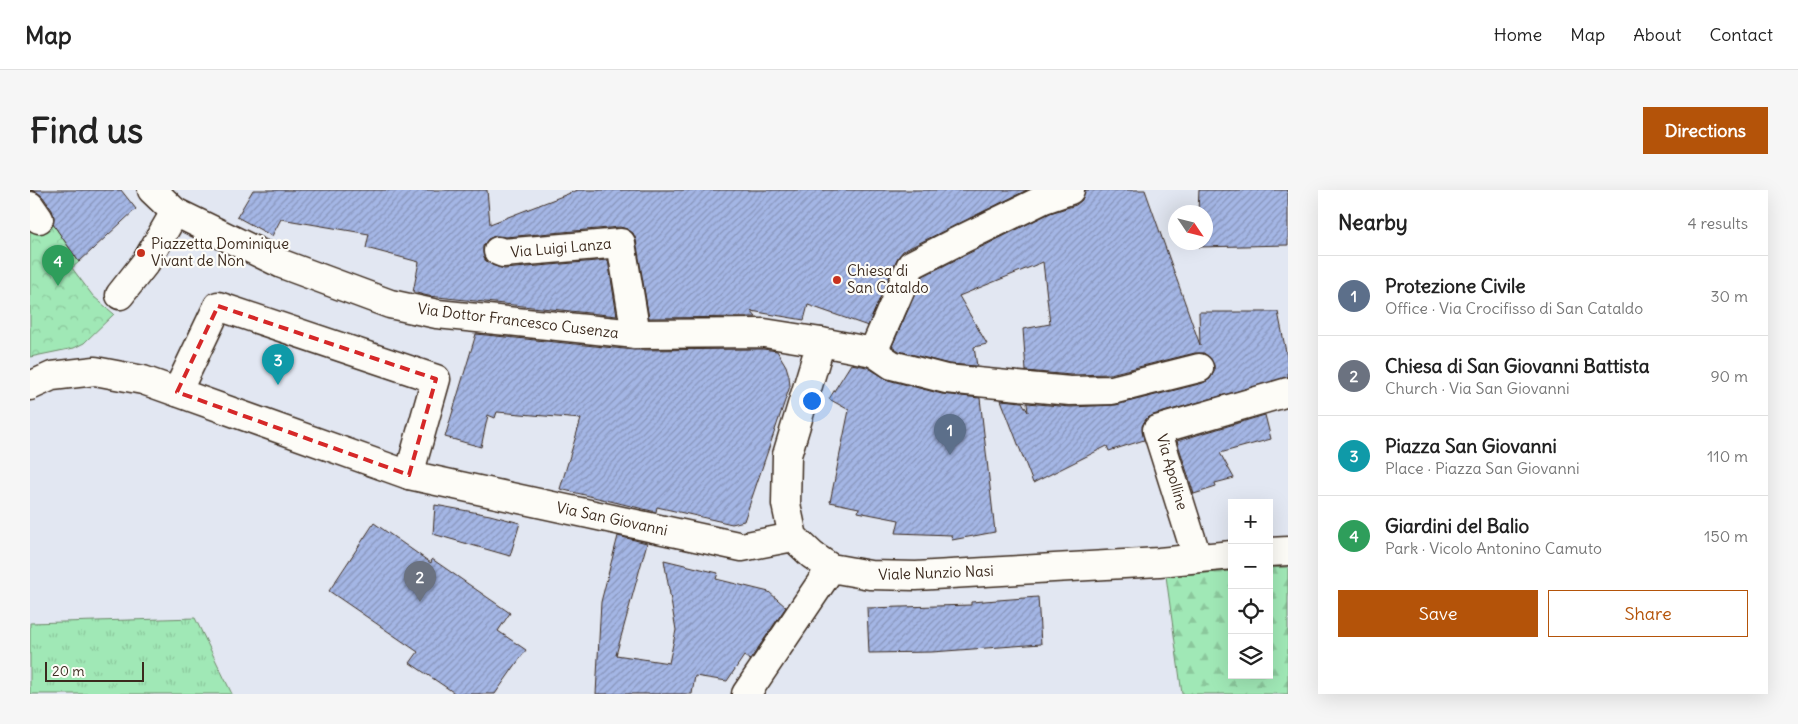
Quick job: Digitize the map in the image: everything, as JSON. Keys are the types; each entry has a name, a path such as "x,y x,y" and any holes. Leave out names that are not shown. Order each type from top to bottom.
{"street":[{"name":"Via Dottor Francesco Cusenza","path":"152,190 175,212 282,264 390,304 437,314 636,334 764,333 873,352"},
{"path":"1070,190 1044,199 911,265 873,352 892,365 946,379 1070,390 1112,390 1199,368"},
{"path":"120,295 146,262 175,212"},
{"name":"Via Luigi Lanza","path":"498,251 503,253 620,243 636,334"},
{"path":"177,392 218,306 436,379 420,477"},
{"path":"792,537 786,504 787,455 821,342"},
{"name":"Via San Giovanni","path":"30,386 52,376 95,371 143,380 420,477 742,547 792,537"},
{"name":"Via Apolline","path":"1197,557 1157,430 1288,392"},
{"name":"Viale Nunzio Nasi","path":"792,537 830,568 870,575 916,576 1159,562 1228,555"},
{"path":"1273,552 1288,551"},
{"path":"746,694 830,568"}],"highlighted area":[{"path":"218,306 436,379 409,475 177,392"}],"green space":[{"path":"49,218 79,262 72,268 93,296 114,314 84,343 74,348 30,357 30,231"},
{"path":"1288,567 1288,694 1182,694 1166,576 1228,571 1228,679 1273,679 1273,568"},
{"path":"195,618 232,694 30,694 30,623"}],"building":[{"path":"30,190 121,190 136,209 79,262 53,224 52,210 43,197 37,192"},
{"path":"253,190 487,190 490,224 578,190 1027,190 903,251 897,259 868,326 808,305 804,320 751,311 756,317 649,318 636,240 633,233 620,227 505,237 495,236 488,239 483,246 485,260 492,265 504,269 608,260 617,316 428,296 413,292 419,262 366,248 369,234 281,219 272,236 237,217"},
{"path":"1085,190 1145,190 1200,345 1199,312 1278,312 1288,362 1288,377 1153,415 1146,419 1142,426 1144,440 1109,451 1107,446 1033,483 1001,400 1022,402 1028,412 1027,403 1070,407 1116,405 1203,383 1210,379 1214,372 1214,365 1210,358 1204,353 1195,353 1110,374 1071,375 1026,371 1023,329 1050,324 1043,262 959,296 987,344 974,347 977,366 949,364 899,351 892,346 923,276 1050,213 1076,205 1082,200"},
{"path":"1199,190 1288,190 1288,245 1213,247 1213,205 1198,205"},
{"path":"476,334 634,350 763,349 777,351 786,366 790,386 744,521 732,524 657,507 656,512 560,489 581,419 497,412 495,418 488,415 481,447 445,437"},
{"path":"851,364 867,367 888,380 942,394 980,398 995,532 952,540 951,535 896,533 899,520 858,512 859,508 830,502 849,410 829,399"},
{"path":"1265,415 1271,439 1220,453 1234,478 1215,483 1216,487 1194,494 1177,441"},
{"path":"435,505 490,515 520,523 510,556 433,534"},
{"path":"374,523 431,563 432,559 510,613 498,631 526,650 495,694 456,694 410,663 418,652 329,591"},
{"path":"618,536 647,543 616,655 669,663 676,630 664,560 718,573 716,579 769,592 786,607 750,660 744,656 727,681 695,676 692,694 596,694 601,602"},
{"path":"1038,597 1041,644 932,652 869,653 867,608 971,605 971,602"}],"place":[{"name":"Piazzetta Dominique Vivant de Non","path":"141,253"},
{"name":"Chiesa di San Cataldo","path":"837,280"},
{"name":"Giardini del Balio","path":"58,286"},
{"name":"Piazza San Giovanni","path":"278,385"},
{"name":"Protezione Civile","path":"950,455"},
{"name":"Chiesa di San Giovanni Battista","path":"420,602"}]}
